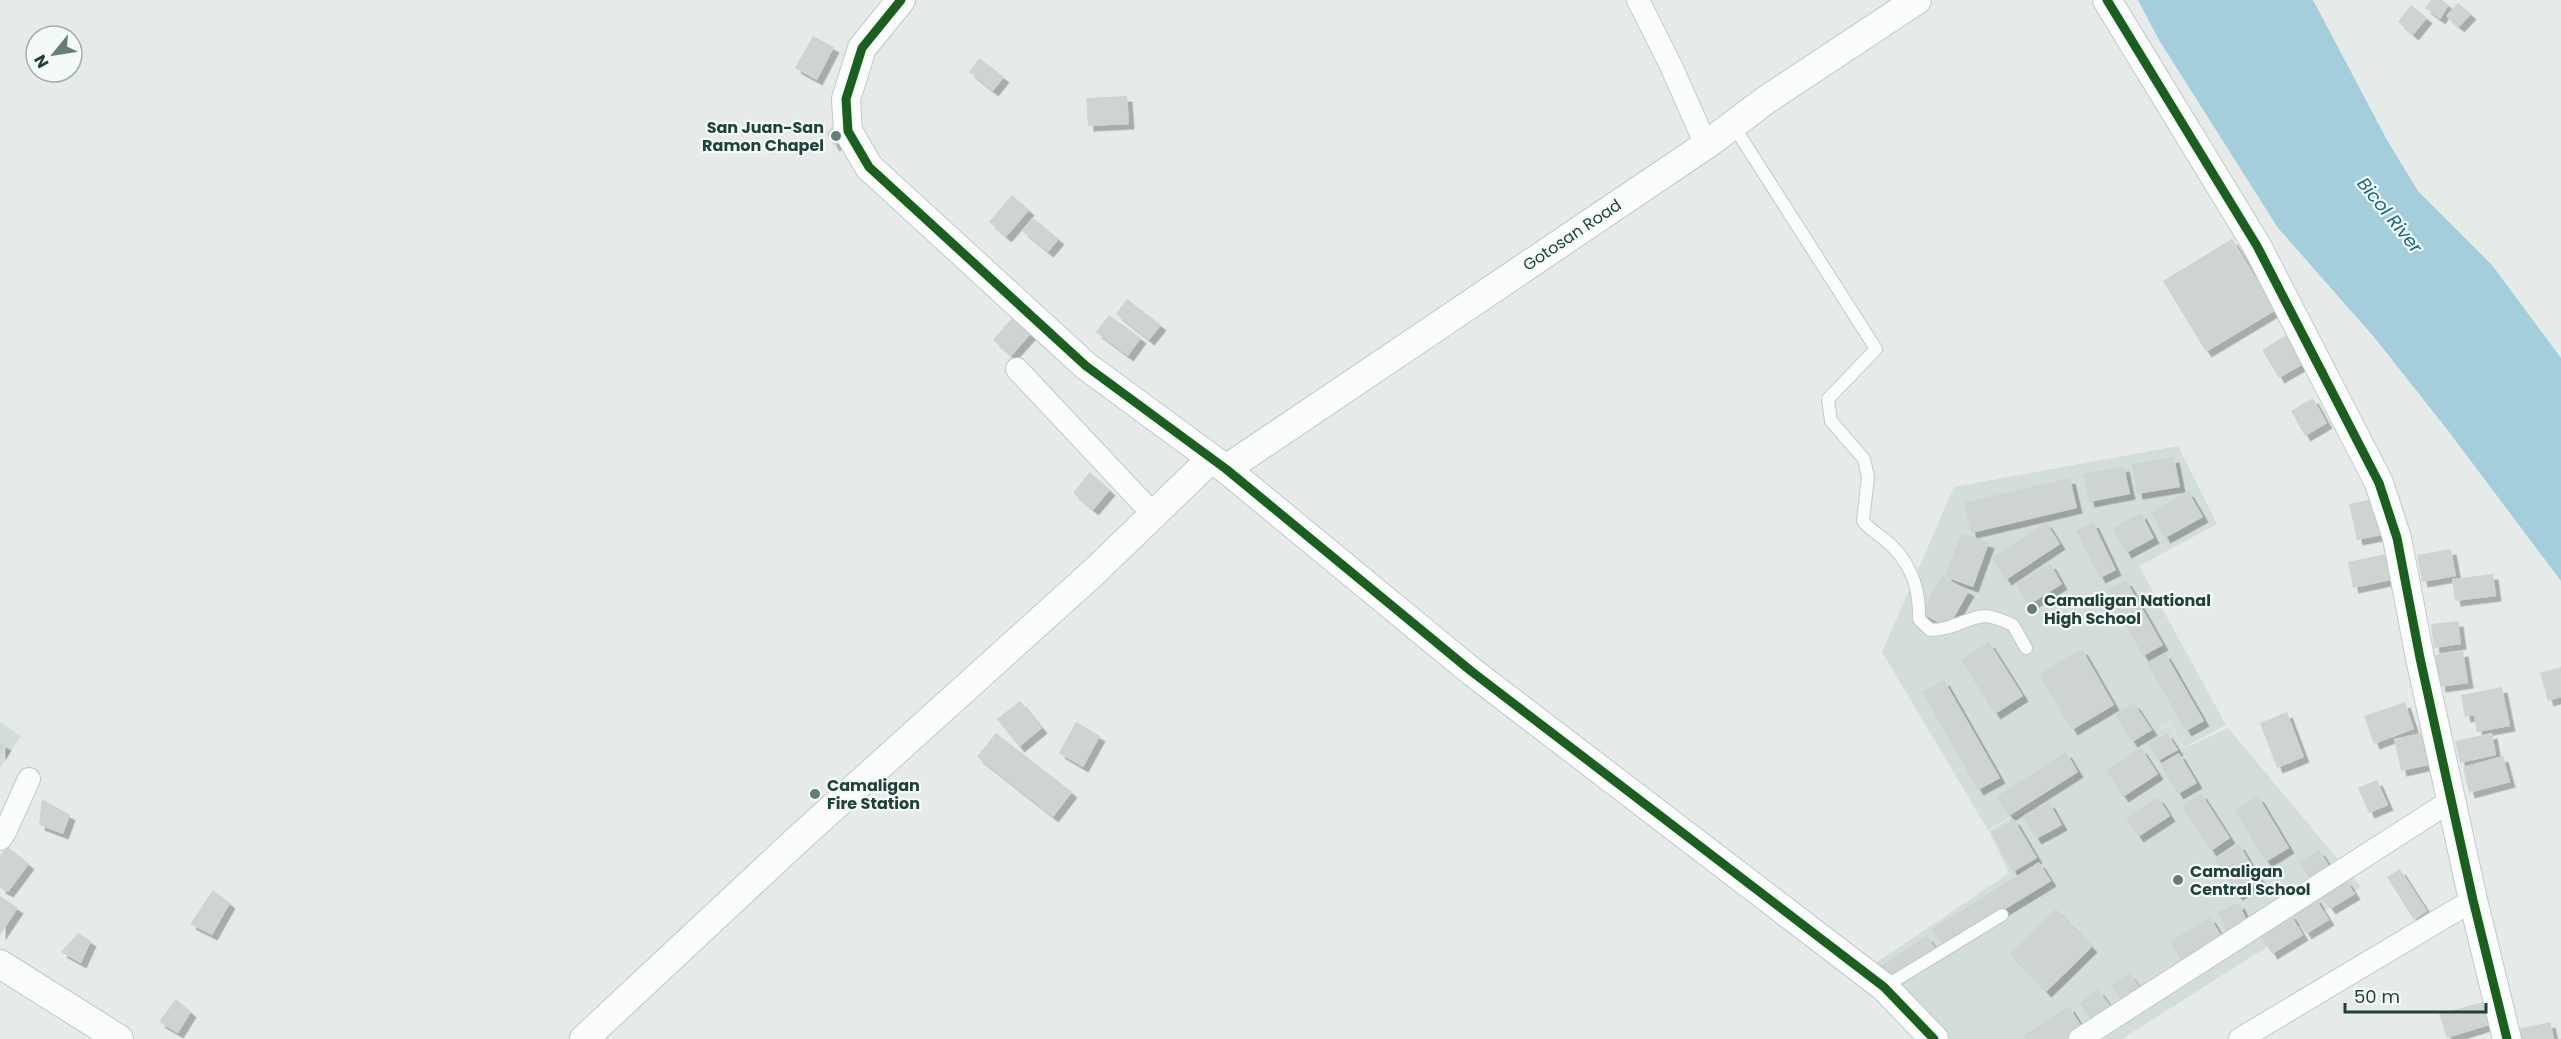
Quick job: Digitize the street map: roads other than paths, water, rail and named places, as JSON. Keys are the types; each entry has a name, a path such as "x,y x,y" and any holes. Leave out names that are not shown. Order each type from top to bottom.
{"street":[{"path":"901,0 862,48 846,99 848,131 869,166 1086,366 1218,464 1471,671 1884,987 1934,1039"},
{"path":"1638,0 1671,66 1706,145"},
{"name":"Gotosan Road","path":"584,1039 796,841 1094,572 1154,514 1218,464 1706,145 1732,123 1917,0"},
{"path":"2107,0 2257,246 2379,483 2397,538 2420,658 2473,900 2507,1039"},
{"path":"1017,369 1154,514"},
{"path":"0,839 29,779"},
{"path":"2080,1039 2452,801"},
{"path":"2241,1039 2473,900"},
{"path":"0,964 119,1039"}],"lane":[{"path":"1732,123 1876,349 1828,399 1831,421 1864,459 1868,477 1863,521 1907,563 1920,601 1919,619 1930,630 1947,630 1963,622 1987,616 2013,625 2026,648"},
{"path":"1884,987 2002,915"}],"water":[{"name":"Bicol River","path":"2138,0 2313,0 2387,140 2418,191 2492,265 2561,358 2561,581 2374,337 2278,228 2159,40"}],"place":[{"name":"San Juan-San Ramon Chapel","path":"836,136"},
{"name":"Camaligan National High School","path":"2032,609"},
{"name":"Camaligan Fire Station","path":"815,794"},
{"name":"Camaligan Central School","path":"2178,880"}]}
